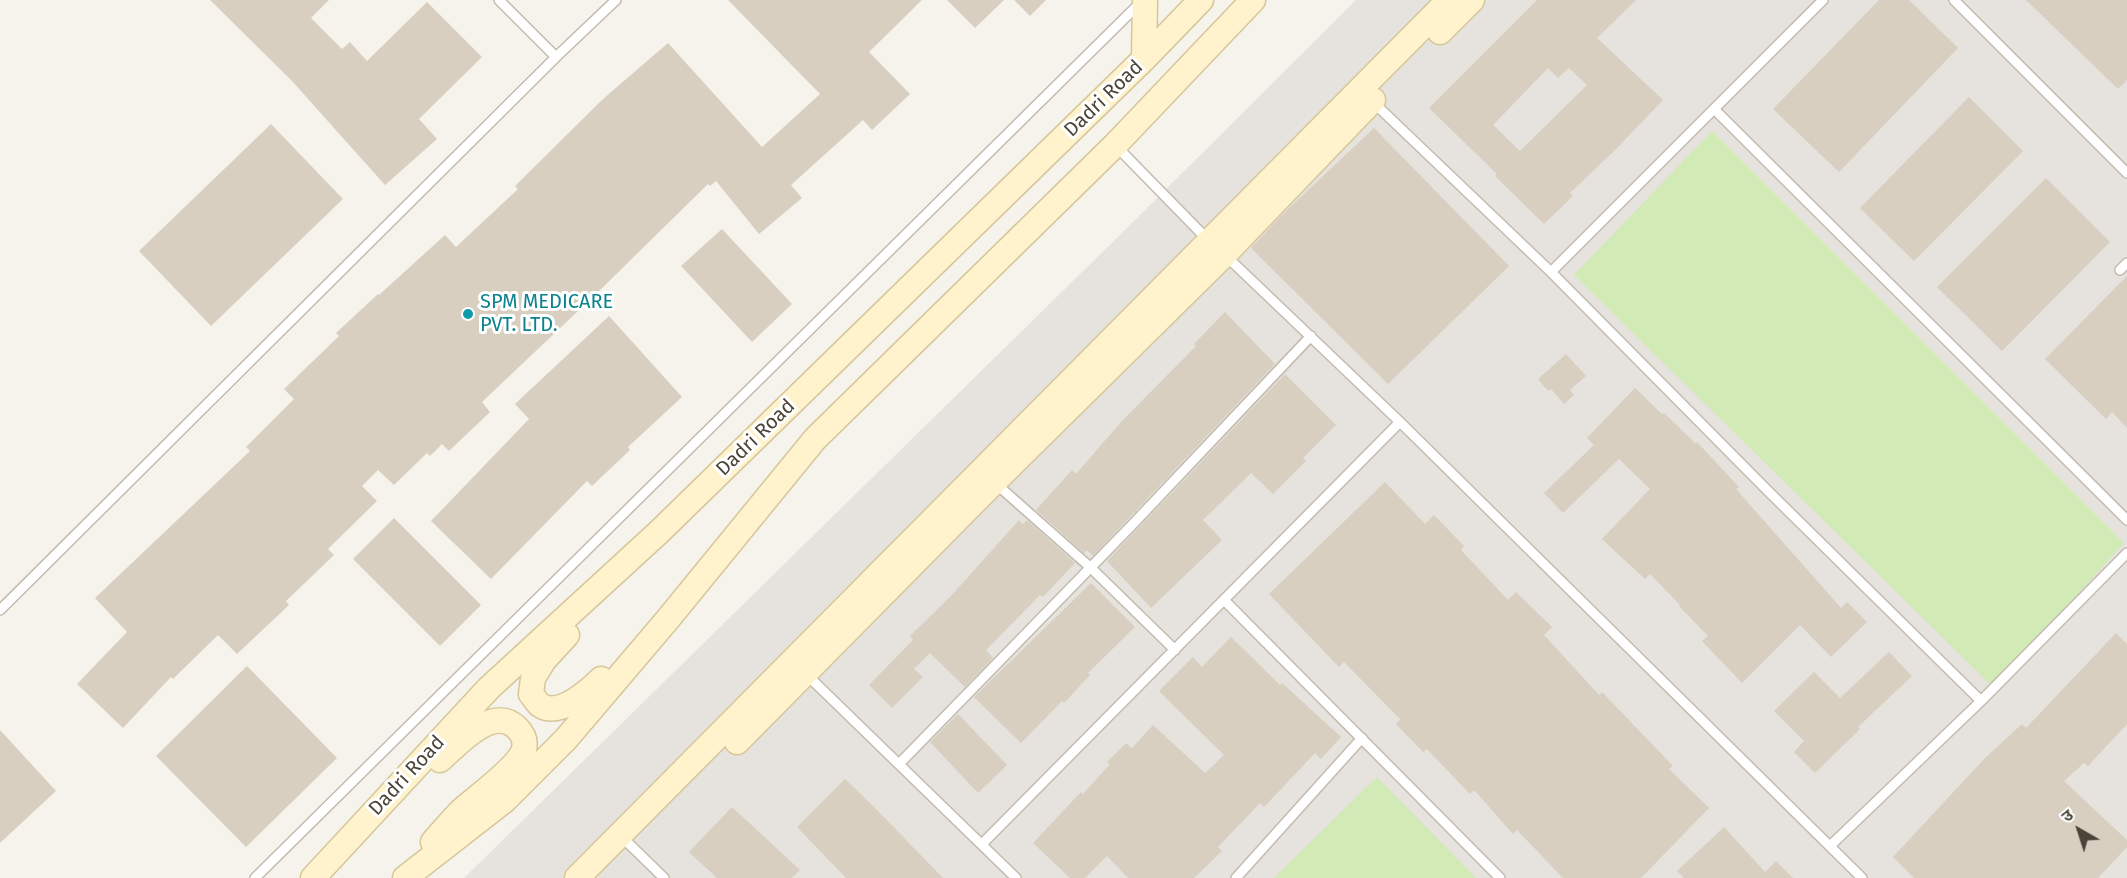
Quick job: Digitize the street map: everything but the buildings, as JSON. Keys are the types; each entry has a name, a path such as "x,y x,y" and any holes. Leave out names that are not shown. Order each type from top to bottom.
{"main road":[{"path":"1144,0 1144,59"},
{"name":"Dadri Road","path":"312,878 489,688 659,532 1144,59 1201,0"},
{"name":"Dadri Road","path":"403,878 505,800 566,739 815,440 1115,145 1253,0"},
{"path":"577,878 626,841 800,668 1366,95 1449,0"},
{"path":"1366,95 1472,0"},
{"path":"659,532 544,660 533,678 531,694 540,705 554,709 574,701 588,692 634,644 668,619"},
{"path":"360,827 474,731 492,721 504,720 516,727 524,736 524,750 507,771 461,812 403,878"},
{"path":"601,878 626,841"}],"lane":[{"path":"499,0 556,57"},
{"path":"0,610 616,0"},
{"path":"255,878 1144,0"},
{"path":"1551,272 1823,0"},
{"path":"1954,0 2127,173"},
{"path":"1366,95 1551,272 1981,701"},
{"path":"1714,109 2127,520"},
{"path":"1115,145 1217,248 1400,422 1862,878"},
{"path":"2120,270 2127,263"},
{"path":"900,763 1311,336"},
{"path":"982,844 1400,422"},
{"path":"988,476 1090,567 1175,650"},
{"path":"1830,846 1981,701 2127,553"},
{"path":"1224,600 1500,878"},
{"path":"800,668 1016,878"},
{"path":"1236,878 1362,738"},
{"path":"626,841 664,878"}],"shaded area":[{"path":"1356,0 2127,0 2127,878 464,878 1126,229"}],"green space":[{"path":"1712,131 2124,543 1993,687 1574,275"},
{"path":"1377,777 1476,878 1274,878"}],"place":[{"name":"SPM MEDICARE PVT. LTD.","path":"468,314"}]}
